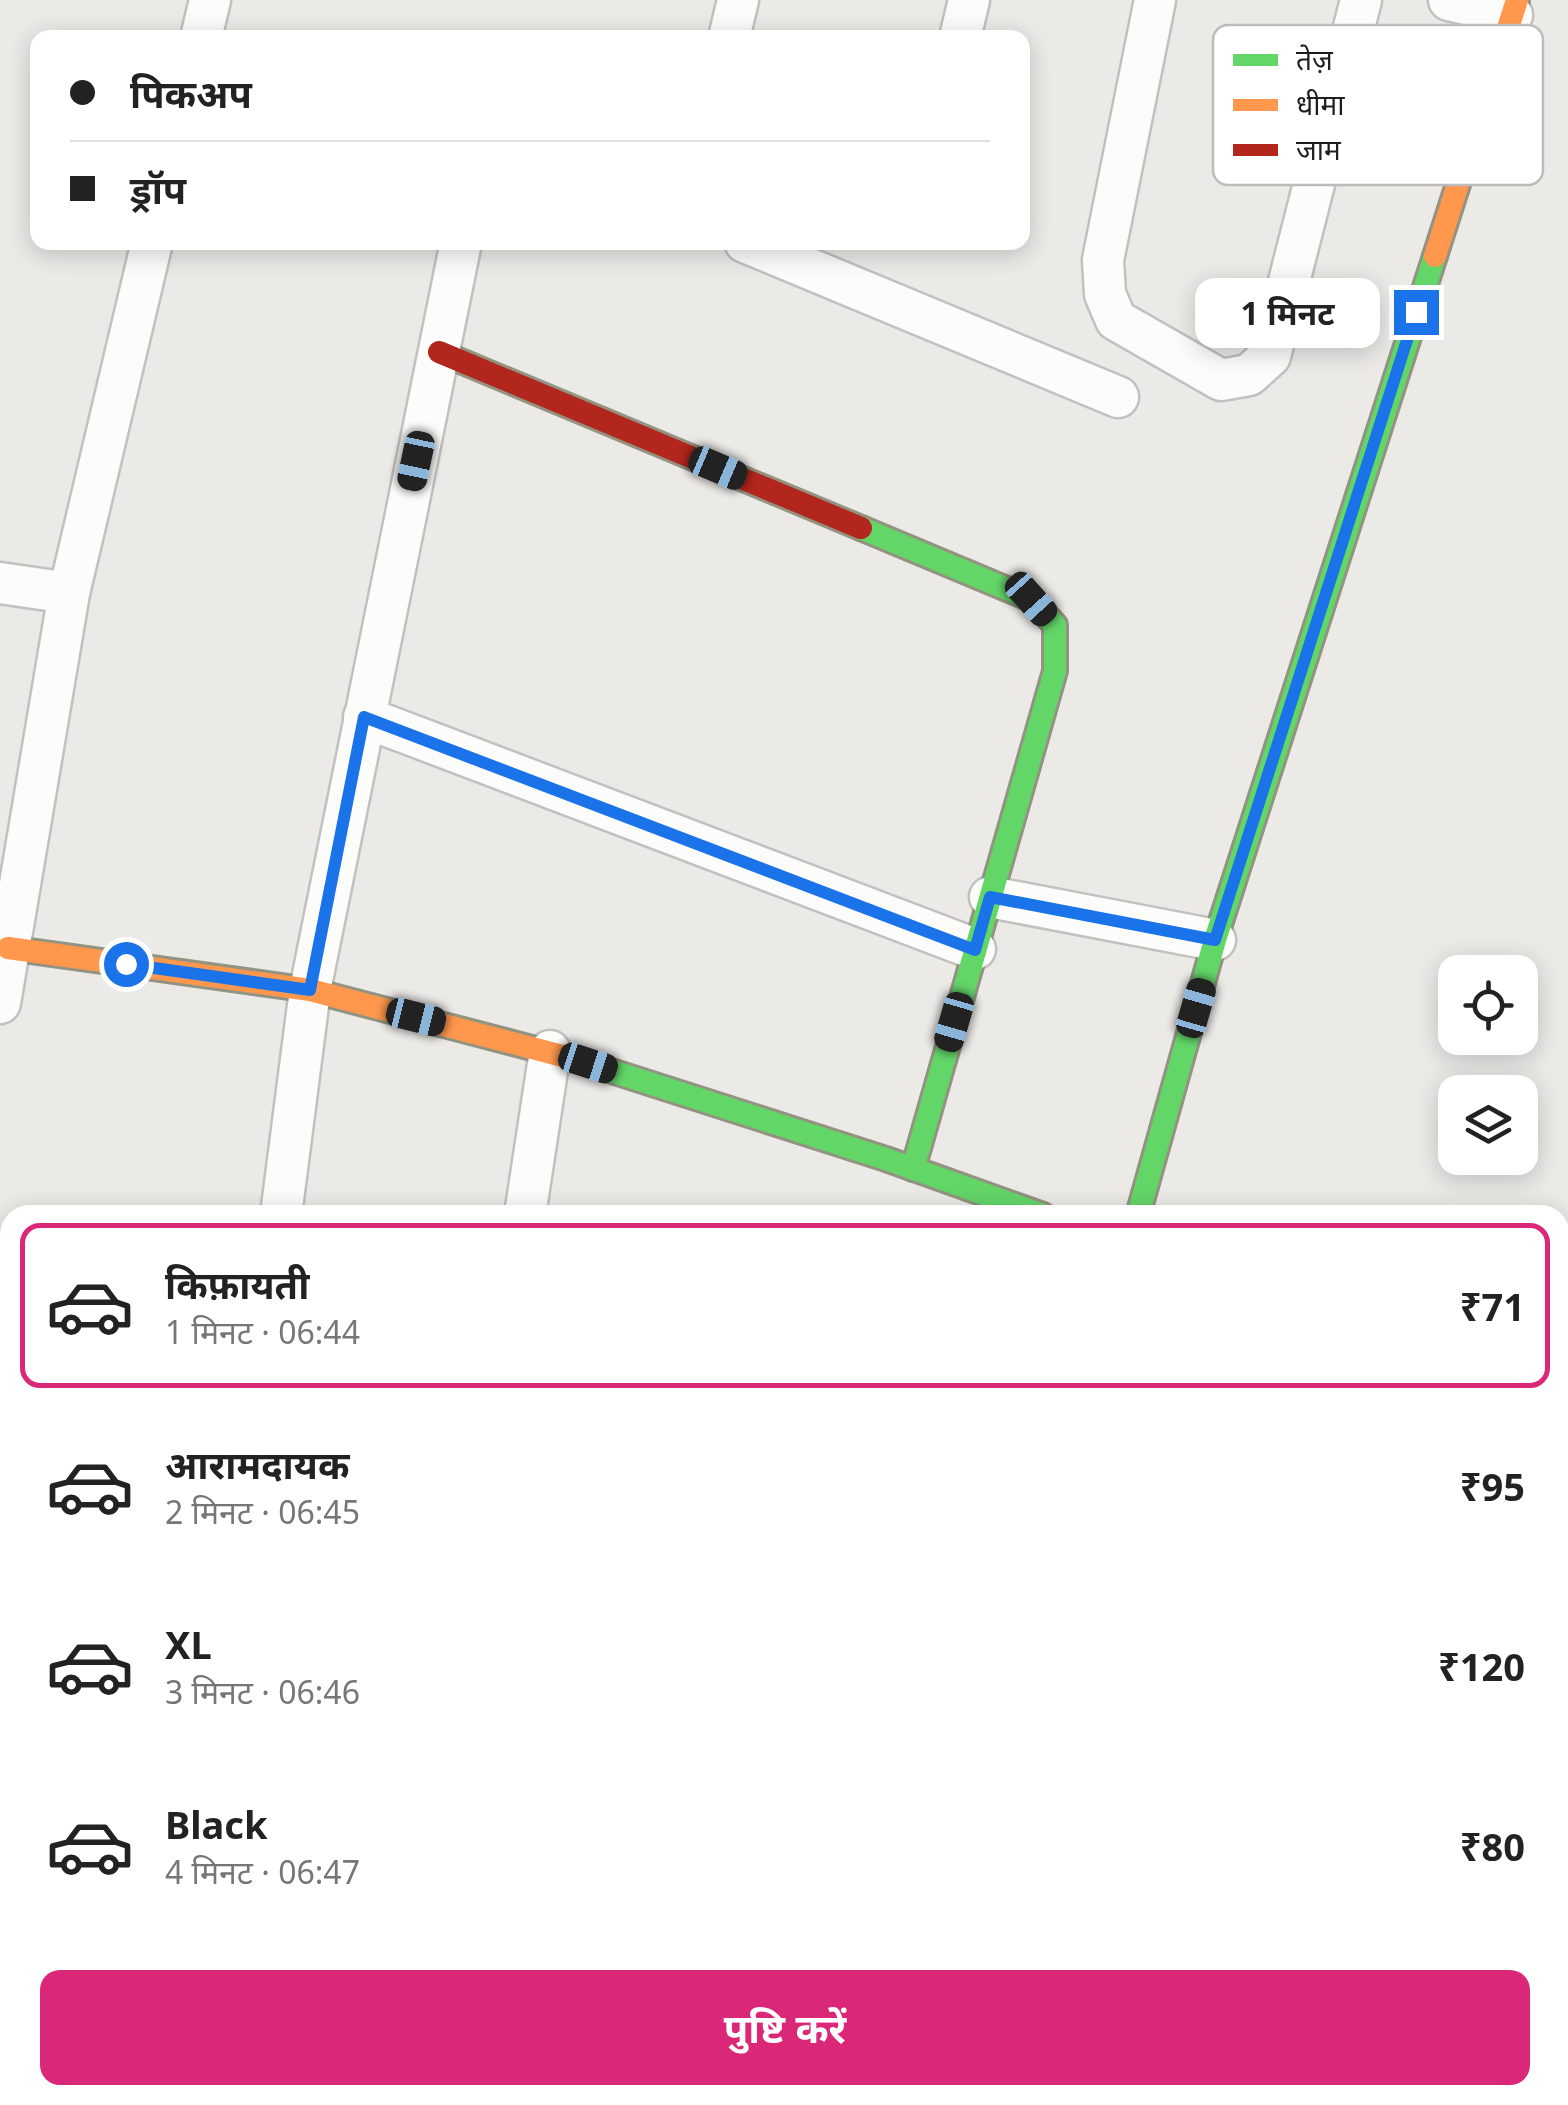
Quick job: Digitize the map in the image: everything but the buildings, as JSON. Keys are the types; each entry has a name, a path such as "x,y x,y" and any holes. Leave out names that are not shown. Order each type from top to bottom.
{"street":[{"path":"732,30 738,0"},
{"path":"962,30 969,0"},
{"path":"1155,0 1103,260 1105,294 1116,320 1221,380 1249,375 1270,356 1314,185"},
{"path":"1355,25 1361,0"},
{"path":"1449,0 1515,8"},
{"path":"1141,1205 1215,940 1458,185"},
{"path":"0,1003 69,593 150,250"},
{"path":"282,1205 310,990 459,250"},
{"path":"764,250 1118,396"},
{"path":"439,352 1031,599 1055,625 1055,671 912,1169"},
{"path":"0,584 69,593"},
{"path":"364,717 975,950"},
{"path":"990,897 1215,940"},
{"path":"8,948 310,990 550,1051 1015,1205"},
{"path":"527,1205 550,1051"}],"traffic: fast":[{"path":"1141,1205 1215,940 1435,256"},
{"path":"861,528 1031,599 1055,625 1055,671 913,1169"},
{"path":"574,1059 886,1159 1015,1205"}],"traffic: slow":[{"path":"1509,25 1517,0"},
{"path":"1435,256 1458,185"},
{"path":"8,948 310,990 574,1059"}],"traffic: jam":[{"path":"439,352 861,528"}],"route":[{"path":"126,964 310,990 364,717 975,950 990,897 1215,940 1416,312"}]}
